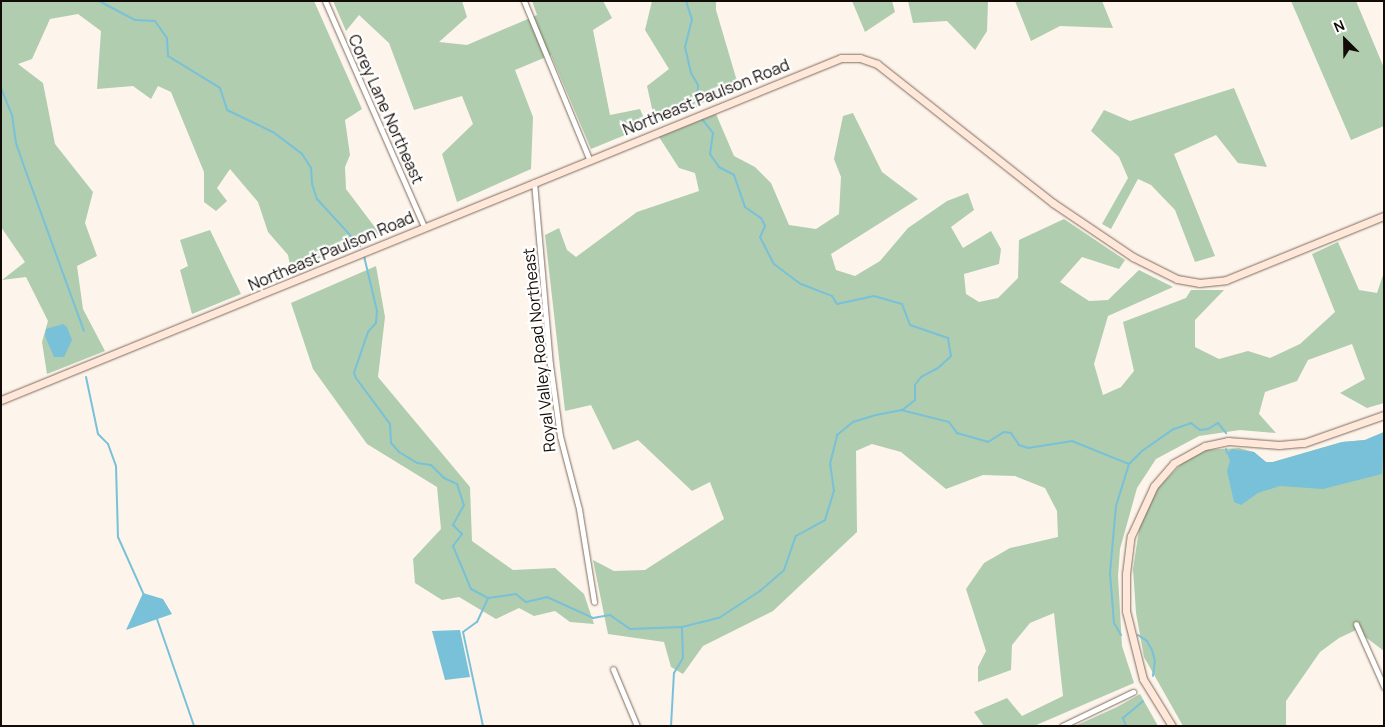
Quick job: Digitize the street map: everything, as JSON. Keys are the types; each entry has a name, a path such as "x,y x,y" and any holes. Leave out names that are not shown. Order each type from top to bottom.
{"street":[{"name":"Corey Lane Northeast","path":"325,1 424,227"},
{"path":"524,1 589,159"},
{"name":"Northeast Paulson Road","path":"1,400 830,61 854,58 877,64 990,156 1114,245 1178,279 1199,283 1226,280 1384,216"},
{"name":"Royal Valley Road Northeast","path":"534,182 550,364 561,441 579,509 594,602"},
{"path":"1172,726 1143,680 1126,611 1126,574 1131,536 1154,486 1174,463 1205,446 1228,441 1279,445 1304,443 1384,415"},
{"path":"1356,624 1384,687"},
{"path":"613,669 637,726"},
{"path":"1062,726 1133,692"}],"green space":[{"path":"1,1 314,1 362,109 345,120 350,155 345,167 346,189 380,234 291,270 288,255 268,232 258,202 230,169 217,188 227,201 216,211 204,202 204,172 171,92 158,86 151,99 133,86 97,89 101,31 78,14 50,19 32,59 18,64 43,83 55,144 93,192 85,223 97,256 77,266 83,309 105,351 47,374 42,342 48,321 26,277 2,280 25,262 1,227"},
{"path":"333,1 462,1 467,17 439,42 467,45 537,15 532,1 603,1 612,18 593,30 610,115 640,109 647,126 591,149 551,55 515,70 533,117 531,169 457,202 442,154 473,124 462,96 414,110 389,43 359,15 346,31"},
{"path":"652,1 716,1 716,10 739,88 655,122 647,86 669,69 645,30"},
{"path":"852,1 892,1 895,12 865,32"},
{"path":"908,1 988,1 987,31 975,50 947,21 913,23"},
{"path":"1015,1 1102,1 1113,28 1060,26 1031,41"},
{"path":"1291,1 1356,1 1384,68 1384,126 1351,140"},
{"path":"1234,88 1267,167 1238,163 1216,135 1174,154 1215,256 1195,262 1175,210 1151,185 1138,179 1111,229 1102,224 1128,178 1119,157 1091,131 1104,110 1130,121"},
{"path":"853,113 882,172 918,199 831,254 836,270 855,276 880,261 908,228 947,201 968,193 974,210 951,227 963,248 991,231 1001,249 999,264 964,274 966,294 979,302 998,298 1018,278 1019,240 1064,219 1125,260 1119,269 1082,257 1060,282 1089,301 1108,300 1139,270 1173,287 1108,316 1094,364 1103,395 1121,387 1134,371 1123,322 1186,298 1191,290 1224,290 1195,320 1195,347 1219,359 1248,351 1270,358 1300,344 1335,312 1312,254 1338,242 1359,290 1377,293 1384,272 1384,403 1367,408 1340,393 1365,379 1352,344 1308,360 1297,381 1265,392 1259,414 1276,433 1240,430 1199,436 1156,459 1137,488 1120,549 1118,576 1122,646 1134,683 1034,726 984,726 974,712 1007,698 1022,716 1063,696 1054,613 1030,623 1012,645 1011,670 978,682 978,667 986,651 966,589 984,563 1010,548 1058,537 1057,511 1045,488 1015,476 983,475 946,489 901,452 872,444 856,451 857,532 773,611 703,646 683,674 671,667 664,642 608,634 593,560 614,571 645,570 724,519 710,482 692,491 638,440 613,450 591,405 565,411 545,235 559,228 567,250 576,257 637,212 699,191 695,173 679,168 659,137 716,114 734,156 755,167 771,183 789,225 816,229 839,214 841,177 834,159 843,116"},
{"path":"210,230 241,294 192,314 180,270 188,266 180,240"},
{"path":"376,266 385,317 378,377 470,487 472,541 513,570 555,568 584,594 594,624 570,622 555,611 534,616 519,608 496,619 459,597 442,600 415,583 413,559 441,529 437,487 367,444 313,369 291,303"},
{"path":"1384,432 1384,651 1356,630 1339,638 1320,652 1286,701 1286,726 1183,726 1144,657 1136,613 1133,569 1140,524 1158,488 1187,458 1204,450 1239,448 1254,452 1266,462 1273,462 1342,442 1365,440"},
{"path":"1140,694 1158,726 1075,726 1117,707"}],"water":[{"path":"63,324 67,327 72,340 64,357 54,357 45,336 46,329"},
{"path":"1384,432 1382,474 1323,489 1280,486 1258,493 1241,505 1234,502 1227,471 1230,461 1227,453 1232,449 1254,452 1266,462 1273,462 1342,442 1365,440"},
{"path":"143,593 163,599 172,614 126,630"},
{"path":"460,630 470,677 445,680 432,631"}],"waterway":[{"path":"99,1 135,20 155,21 167,38 168,56 220,88 227,110 273,132 302,154 311,168 312,184 317,199 360,246"},
{"path":"686,1 692,19 685,47 691,73 698,85 697,107"},
{"path":"1,88 12,115 16,143 84,331"},
{"path":"702,119 713,133 710,154 719,167 734,175 745,207 761,218 765,226 760,237 774,264 801,284 832,296 837,304 874,296 902,304 910,325 948,338 951,356 938,368 921,377 915,385 915,400 902,410"},
{"path":"364,256 377,311 376,323 368,332 354,373 390,424 391,443 399,452 417,463 431,465 444,478 457,484 464,505 453,525 462,534 453,546 471,589 488,598 516,594 526,602 547,597 593,618 610,615 630,629 682,627 719,618 760,591 784,570 796,536 825,520 834,491 830,464 837,435 853,422 876,415 901,410 949,422 957,433 988,442 1004,432 1011,433 1019,445 1028,448 1072,441 1129,464"},
{"path":"86,377 98,434 108,444 116,466 118,537 144,595"},
{"path":"1129,464 1142,451 1174,429 1191,423 1200,430 1208,429 1218,423 1226,433"},
{"path":"1226,449 1227,453"},
{"path":"1121,635 1114,623 1110,573 1116,506 1129,464"},
{"path":"483,726 463,632 477,622 488,598"},
{"path":"157,619 194,726"},
{"path":"671,726 674,673 683,658 682,628"},
{"path":"1138,635 1147,641 1152,650 1155,661 1153,676"},
{"path":"1126,726 1123,718 1143,701"}]}
